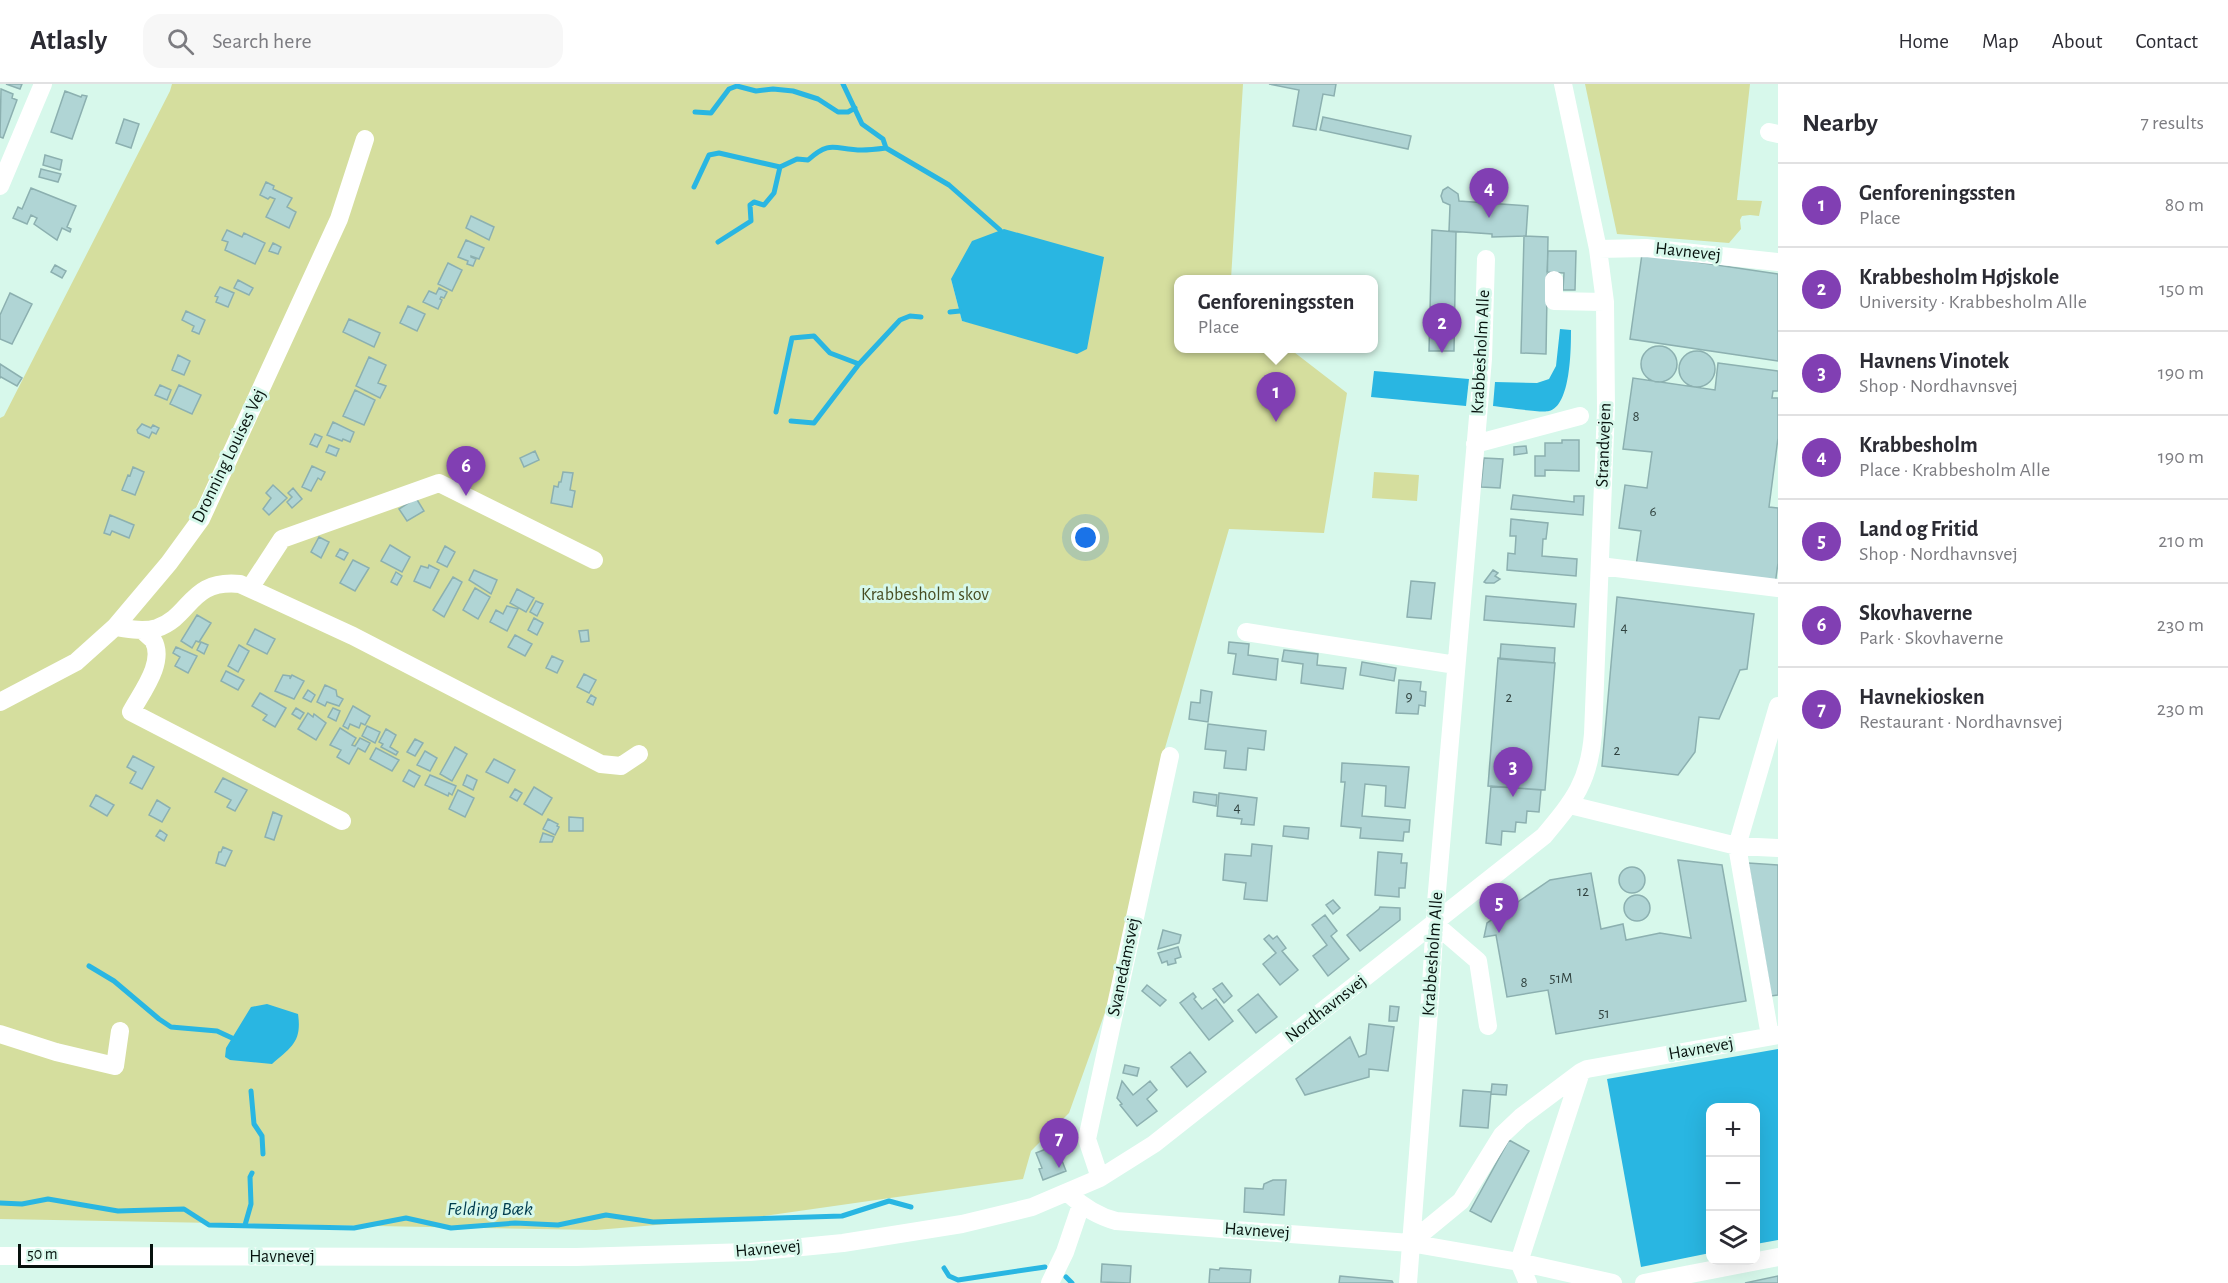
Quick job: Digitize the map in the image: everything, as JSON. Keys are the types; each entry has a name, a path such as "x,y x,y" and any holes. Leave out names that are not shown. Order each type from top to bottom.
{"street":[{"path":"0,186 42,84"},
{"name":"Strandvejen","path":"1563,84 1598,249 1605,302 1606,409 1591,753 1579,791 1570,805"},
{"name":"Dronning Louises Vej","path":"0,702 76,662 115,627 169,563 201,519 339,219 365,139"},
{"name":"Havnevej","path":"1598,249 1646,248 1778,262"},
{"name":"Krabbesholm Alle","path":"1408,1283 1456,665 1483,359 1486,259"},
{"path":"1554,280 1554,301 1605,302"},
{"name":"Krabbesholm Alle","path":"1475,444 1580,416"},
{"path":"250,588 282,539 439,483 594,560"},
{"path":"1600,566 1778,588"},
{"path":"115,627 142,630 156,628 167,623 199,592 212,586 228,583 250,588 353,636 601,764 621,766 639,754"},
{"path":"142,630 153,640 157,657 155,667 131,712 342,821"},
{"path":"1246,632 1456,665"},
{"name":"Havnevej","path":"1581,1072 1587,1069 1774,1035 1737,846 1778,706"},
{"name":"Svanedamsvej","path":"1100,1178 1087,1139 1170,756"},
{"path":"1570,805 1737,846 1778,848"},
{"name":"Nordhavnsvej","path":"1074,1199 1100,1178 1169,1133 1435,924 1544,836 1570,805"},
{"path":"1435,924 1478,961 1488,1026"},
{"path":"0,1034 56,1052 115,1066 120,1031"},
{"path":"1410,1243 1461,1201 1502,1136 1521,1118 1581,1072"},
{"path":"1528,1283 1519,1262 1581,1072"},
{"path":"1050,1283 1065,1252 1074,1199"},
{"name":"Havnevej","path":"0,1256 576,1257 750,1252 843,1243 962,1224 1074,1199 1105,1218 1116,1221 1410,1243 1519,1262 1613,1283"},
{"path":"1644,1283 1778,1257"}],"green space":[{"name":"Krabbesholm skov","path":"172,84 1243,84 1231,275 1174,275 1174,353 1295,353 1347,393 1324,533 1229,529 1165,748 1108,1004 1069,1113 1031,1151 1023,1179 764,1216 596,1230 0,1219 0,418 4,416","holes":["951,279 1087,349 962,321"]},
{"path":"1585,84 1750,84 1737,200 1762,201 1759,216 1742,216 1741,229 1729,243 1617,234"},
{"path":"1374,472 1419,475 1417,501 1372,498"}],"water":[{"path":"1004,229 1104,257 1087,349 1077,354 962,321 951,279 972,241"},
{"path":"1560,329 1571,330 1571,350 1566,388 1556,407 1549,411 1530,411 1493,406 1495,382 1537,383 1549,379 1556,366"},
{"path":"1374,371 1469,379 1466,406 1371,397"},
{"path":"267,1004 298,1014 298,1031 294,1043 272,1064 230,1060 225,1057 226,1048 251,1007"},
{"path":"1778,1049 1778,1240 1760,1243 1760,1103 1706,1103 1706,1254 1641,1267 1607,1079"}],"building":[{"path":"6,84 22,84 20,89"},
{"path":"1269,84 1336,84 1334,96 1323,94 1316,130 1293,126 1299,90"},
{"path":"1,89 13,94 12,98 17,100 3,138 0,137"},
{"path":"65,91 81,97 82,95 87,96 72,139 51,132"},
{"path":"1323,117 1411,136 1408,149 1320,130"},
{"path":"124,119 139,124 131,148 116,143"},
{"path":"45,155 62,160 60,170 43,165"},
{"path":"41,169 61,174 58,182 39,177"},
{"path":"266,182 274,186 273,189 292,198 287,207 296,212 289,228 266,217 275,199 270,197 268,199 260,195"},
{"path":"1448,187 1458,194 1459,201 1528,206 1526,236 1492,237 1492,234 1449,231 1450,205 1443,202 1441,196 1443,190"},
{"path":"31,188 76,206 67,227 71,229 70,232 62,228 57,240 34,224 37,218 31,215 27,224 13,218 18,207 22,209"},
{"path":"471,216 494,227 489,240 466,228"},
{"path":"227,230 242,237 244,233 265,243 255,264 225,250 228,242 222,240"},
{"path":"1432,230 1456,232 1454,351 1429,351"},
{"path":"1524,236 1548,237 1546,354 1521,353"},
{"path":"466,240 484,248 479,259 471,256 476,259 473,266 458,257"},
{"path":"273,243 281,247 278,254 269,251"},
{"path":"1548,251 1576,251 1575,290 1563,290 1564,273 1547,272"},
{"path":"1642,254 1778,274 1778,361 1630,339"},
{"path":"448,263 462,270 452,291 438,284"},
{"path":"55,265 66,271 62,278 51,272"},
{"path":"238,280 253,288 249,295 234,288"},
{"path":"220,287 234,293 228,307 216,302 218,297 215,296"},
{"path":"439,288 447,292 444,298 441,297 438,309 423,302 429,291 436,294"},
{"path":"10,293 32,304 12,344 0,339 0,315"},
{"path":"408,306 425,314 417,331 400,323"},
{"path":"186,311 205,320 199,334 192,331 194,326 182,320"},
{"path":"349,319 380,333 374,347 343,332"},
{"path":"1659,346 1671,352 1677,364 1671,376 1659,382 1647,376 1641,364 1647,352"},
{"path":"1697,351 1709,357 1715,369 1709,381 1697,387 1685,381 1679,369 1685,357"},
{"path":"178,355 190,361 184,375 172,370"},
{"path":"369,357 386,365 378,383 386,386 380,398 356,386"},
{"path":"1718,363 1778,371 1778,391 1773,391 1772,398 1778,398 1778,438 1769,507 1778,508 1778,563 1775,585 1636,566 1641,531 1619,528 1625,485 1647,488 1652,452 1623,449 1633,378 1715,390"},
{"path":"0,364 22,378 17,386 0,378"},
{"path":"160,385 171,390 167,400 155,395"},
{"path":"179,385 201,395 192,414 170,404"},
{"path":"355,390 375,400 364,425 343,416"},
{"path":"333,422 354,432 350,442 327,435"},
{"path":"142,424 151,428 153,425 159,428 156,434 152,432 149,438 138,433 137,430"},
{"path":"315,434 322,437 317,447 310,444"},
{"path":"1562,440 1579,440 1579,471 1545,470 1545,476 1535,476 1535,456 1545,456 1545,443 1562,443"},
{"path":"329,445 339,449 336,456 326,452"},
{"path":"1526,446 1527,453 1514,455 1514,447"},
{"path":"535,451 539,460 524,467 520,458"},
{"path":"1484,458 1503,459 1500,488 1481,487"},
{"path":"312,466 325,472 321,480 318,478 311,491 302,487"},
{"path":"133,467 144,472 135,495 122,490"},
{"path":"563,472 573,473 570,490 575,491 572,507 551,503 554,486 558,487"},
{"path":"273,485 287,498 269,515 263,509 271,498 266,493"},
{"path":"293,488 302,499 292,508 287,502 292,497 288,493"},
{"path":"1513,495 1574,502 1574,496 1584,496 1583,515 1511,509"},
{"path":"416,498 424,511 407,521 399,509"},
{"path":"110,515 134,525 129,538 112,531 110,535 104,533"},
{"path":"1511,519 1548,523 1546,539 1543,539 1542,556 1577,559 1576,576 1507,570 1508,553 1515,554 1516,536 1510,536"},
{"path":"319,537 329,542 321,558 311,552"},
{"path":"390,545 410,557 402,572 381,561"},
{"path":"445,546 455,552 447,567 437,562"},
{"path":"340,549 348,553 344,560 336,556"},
{"path":"353,560 369,568 355,591 340,583"},
{"path":"429,565 439,570 430,588 414,581 421,566 428,568"},
{"path":"474,570 497,580 491,594 469,580"},
{"path":"1493,570 1498,573 1495,576 1500,579 1494,583 1484,582"},
{"path":"396,572 402,576 397,585 391,582"},
{"path":"453,577 462,582 444,617 433,610"},
{"path":"1411,581 1435,583 1431,619 1407,617"},
{"path":"475,588 490,597 478,619 463,610"},
{"path":"517,589 534,598 526,612 510,603"},
{"path":"1486,596 1576,604 1574,627 1484,620"},
{"path":"1617,597 1754,614 1747,669 1740,670 1719,719 1699,717 1695,752 1678,775 1602,766"},
{"path":"536,601 543,604 537,616 530,612"},
{"path":"507,606 518,609 507,631 490,622 496,610 503,614"},
{"path":"197,615 211,623 199,642 196,641 192,648 181,641"},
{"path":"534,618 543,623 537,635 528,630"},
{"path":"255,629 275,639 267,654 247,644"},
{"path":"588,630 589,641 581,642 579,631"},
{"path":"515,635 532,644 525,656 508,647"},
{"path":"201,642 208,645 204,654 197,650"},
{"path":"1229,642 1249,644 1248,655 1278,659 1276,680 1233,674 1236,654 1228,653"},
{"path":"1501,644 1555,648 1554,663 1500,659"},
{"path":"239,645 249,651 238,672 228,666"},
{"path":"176,647 197,656 188,673 175,666 180,657 173,653"},
{"path":"1284,650 1318,654 1317,665 1346,668 1343,689 1301,683 1303,664 1282,661"},
{"path":"552,656 563,661 557,673 546,668"},
{"path":"1498,658 1555,663 1545,790 1488,786"},
{"path":"1362,662 1396,668 1394,681 1360,675"},
{"path":"226,671 244,680 238,690 221,681"},
{"path":"584,674 596,680 589,693 577,687"},
{"path":"283,675 290,676 290,679 292,675 304,681 294,699 275,691"},
{"path":"1399,680 1421,682 1420,691 1426,692 1425,706 1419,705 1418,714 1396,713"},
{"path":"325,685 336,690 337,696 343,699 339,706 327,702 325,706 317,702"},
{"path":"308,690 315,695 311,702 303,698"},
{"path":"1201,690 1212,692 1208,722 1189,719 1191,702 1200,703"},
{"path":"260,693 286,708 275,727 263,720 267,715 252,706"},
{"path":"591,695 596,698 593,705 587,702"},
{"path":"353,706 370,716 365,725 361,723 359,728 350,724 348,729 343,726"},
{"path":"296,708 304,713 300,719 292,714"},
{"path":"333,708 340,711 336,721 328,717"},
{"path":"308,713 313,717 314,714 326,723 316,740 298,729"},
{"path":"1208,724 1266,731 1264,750 1248,748 1246,770 1224,768 1226,751 1205,749"},
{"path":"367,726 380,732 375,743 362,736"},
{"path":"340,728 356,738 352,745 355,746 360,738 370,743 365,752 358,748 349,764 337,757 341,750 330,745"},
{"path":"386,729 396,735 390,747 398,752 396,755 381,747 383,744 379,742"},
{"path":"415,739 423,743 415,756 407,752"},
{"path":"455,747 467,754 452,781 440,774"},
{"path":"376,748 399,760 392,771 370,759"},
{"path":"425,751 437,758 430,771 417,765"},
{"path":"133,756 154,767 142,789 130,783 136,772 127,767"},
{"path":"494,759 515,770 508,783 486,772"},
{"path":"1342,763 1409,767 1405,808 1385,806 1386,786 1365,784 1362,816 1410,820 1409,832 1404,832 1403,841 1360,838 1361,828 1341,826 1345,782 1341,782"},
{"path":"409,770 420,776 414,787 403,781"},
{"path":"430,775 456,786 452,795 449,793 448,796 425,785"},
{"path":"467,775 477,780 473,790 463,785"},
{"path":"223,778 247,790 235,811 227,807 231,800 215,792"},
{"path":"1491,786 1541,790 1539,812 1527,811 1526,823 1516,822 1515,832 1502,831 1501,845 1486,843"},
{"path":"534,787 552,798 542,815 524,804"},
{"path":"515,789 522,793 517,801 510,797"},
{"path":"458,790 474,798 465,817 449,809"},
{"path":"1194,792 1217,795 1216,806 1193,802"},
{"path":"1219,793 1257,798 1254,825 1241,824 1242,819 1217,816"},
{"path":"96,795 114,805 107,816 90,806"},
{"path":"157,800 170,808 162,822 149,815"},
{"path":"273,812 282,816 274,840 265,837"},
{"path":"569,817 583,818 583,831 569,831"},
{"path":"548,819 558,824 555,835 543,829"},
{"path":"1284,826 1309,828 1308,839 1283,836"},
{"path":"160,830 167,835 164,841 156,836"},
{"path":"543,833 554,837 552,842 540,842"},
{"path":"1252,844 1272,846 1267,901 1244,899 1246,883 1223,880 1225,854 1251,856"},
{"path":"223,847 232,851 225,866 216,863"},
{"path":"1378,852 1402,854 1401,863 1407,863 1405,888 1399,888 1399,897 1375,895"},
{"path":"1678,860 1722,865 1746,1001 1556,1034 1548,990 1507,997 1496,935 1484,937 1487,923 1550,880 1591,873 1601,929 1623,924 1626,940 1660,933 1691,938"},
{"path":"1748,863 1778,865 1778,995 1771,996"},
{"path":"1632,867 1641,871 1645,880 1641,889 1632,893 1623,889 1619,880 1623,871"},
{"path":"1637,895 1647,898 1650,908 1647,918 1637,921 1627,918 1624,908 1627,898"},
{"path":"1333,900 1340,908 1333,914 1326,905"},
{"path":"1380,907 1400,908 1400,920 1360,951 1347,935"},
{"path":"1325,915 1337,931 1331,936 1349,959 1328,976 1313,956 1327,945 1312,925"},
{"path":"1163,930 1181,935 1179,943 1158,949"},
{"path":"1269,935 1273,939 1277,936 1286,948 1282,951 1298,970 1280,985 1263,964 1276,953 1264,939"},
{"path":"1178,947 1181,957 1175,959 1176,963 1168,965 1167,961 1162,963 1158,953"},
{"path":"1222,983 1232,996 1224,1003 1213,989"},
{"path":"1147,985 1166,1000 1160,1006 1142,991"},
{"path":"1193,993 1196,997 1194,999 1202,1009 1216,999 1233,1021 1209,1040 1180,1003"},
{"path":"1258,994 1277,1017 1256,1033 1238,1010"},
{"path":"1390,1006 1399,1007 1397,1021 1389,1021"},
{"path":"1369,1024 1394,1027 1388,1071 1369,1069 1369,1077 1305,1095 1296,1079 1350,1037 1359,1057 1366,1054"},
{"path":"1190,1052 1206,1072 1187,1087 1171,1067"},
{"path":"1125,1065 1139,1068 1137,1076 1123,1073"},
{"path":"1122,1081 1133,1095 1150,1081 1157,1090 1147,1099 1157,1111 1137,1126 1117,1098"},
{"path":"1492,1084 1507,1085 1506,1095 1491,1094"},
{"path":"1463,1090 1491,1092 1488,1128 1460,1126"},
{"path":"1509,1140 1529,1151 1491,1222 1470,1211"},
{"path":"1056,1145 1066,1171 1043,1180 1039,1169 1042,1168 1036,1153"},
{"path":"1273,1180 1286,1180 1284,1215 1244,1212 1245,1188 1263,1189 1264,1184"},
{"path":"1102,1264 1131,1266 1130,1283 1101,1282"},
{"path":"1220,1268 1251,1270 1250,1283 1209,1283 1210,1269 1219,1270"},
{"path":"1340,1276 1392,1281 1393,1283 1339,1283"},
{"path":"1778,1276 1778,1283 1745,1283"}],"waterway":[{"path":"843,84 862,124 883,139 886,148 949,185 1000,230"},
{"path":"695,112 711,113 729,89 737,86 756,91 773,89 793,91 818,99 838,112 848,112 855,108"},
{"path":"694,187 709,155 719,153 780,167 797,159 808,160 828,148 853,150 886,148"},
{"path":"718,242 751,221 750,205 754,202 764,205 774,193 780,167"},
{"path":"950,312 960,311"},
{"path":"791,421 814,423 859,364 900,320 910,316 921,317"},
{"path":"776,412 792,338 814,336 830,353 859,364"},
{"path":"89,966 114,981 171,1027 217,1031 232,1038"},
{"path":"251,1091 254,1124 262,1136 263,1154"},
{"path":"245,1225 251,1204 250,1177 252,1173"},
{"name":"Felding Bæk","path":"0,1203 22,1204 48,1199 118,1211 184,1209 209,1225 354,1228 406,1218 451,1228 515,1223 558,1225 606,1215 653,1222 842,1216 889,1201 911,1207"},
{"name":"Felding Bæk","path":"944,1268 949,1276 958,1280 1045,1267"},
{"name":"Felding Bæk","path":"1066,1277 1072,1283"}],"place":[{"name":"Krabbesholm","path":"1489,218"},
{"name":"Krabbesholm Højskole","path":"1442,353"},
{"name":"Genforeningssten","path":"1276,422"},
{"name":"Skovhaverne","path":"466,496"},
{"name":"Havnens Vinotek","path":"1513,797"},
{"name":"Land og Fritid","path":"1499,933"},
{"name":"Havnekiosken","path":"1059,1168"}]}
